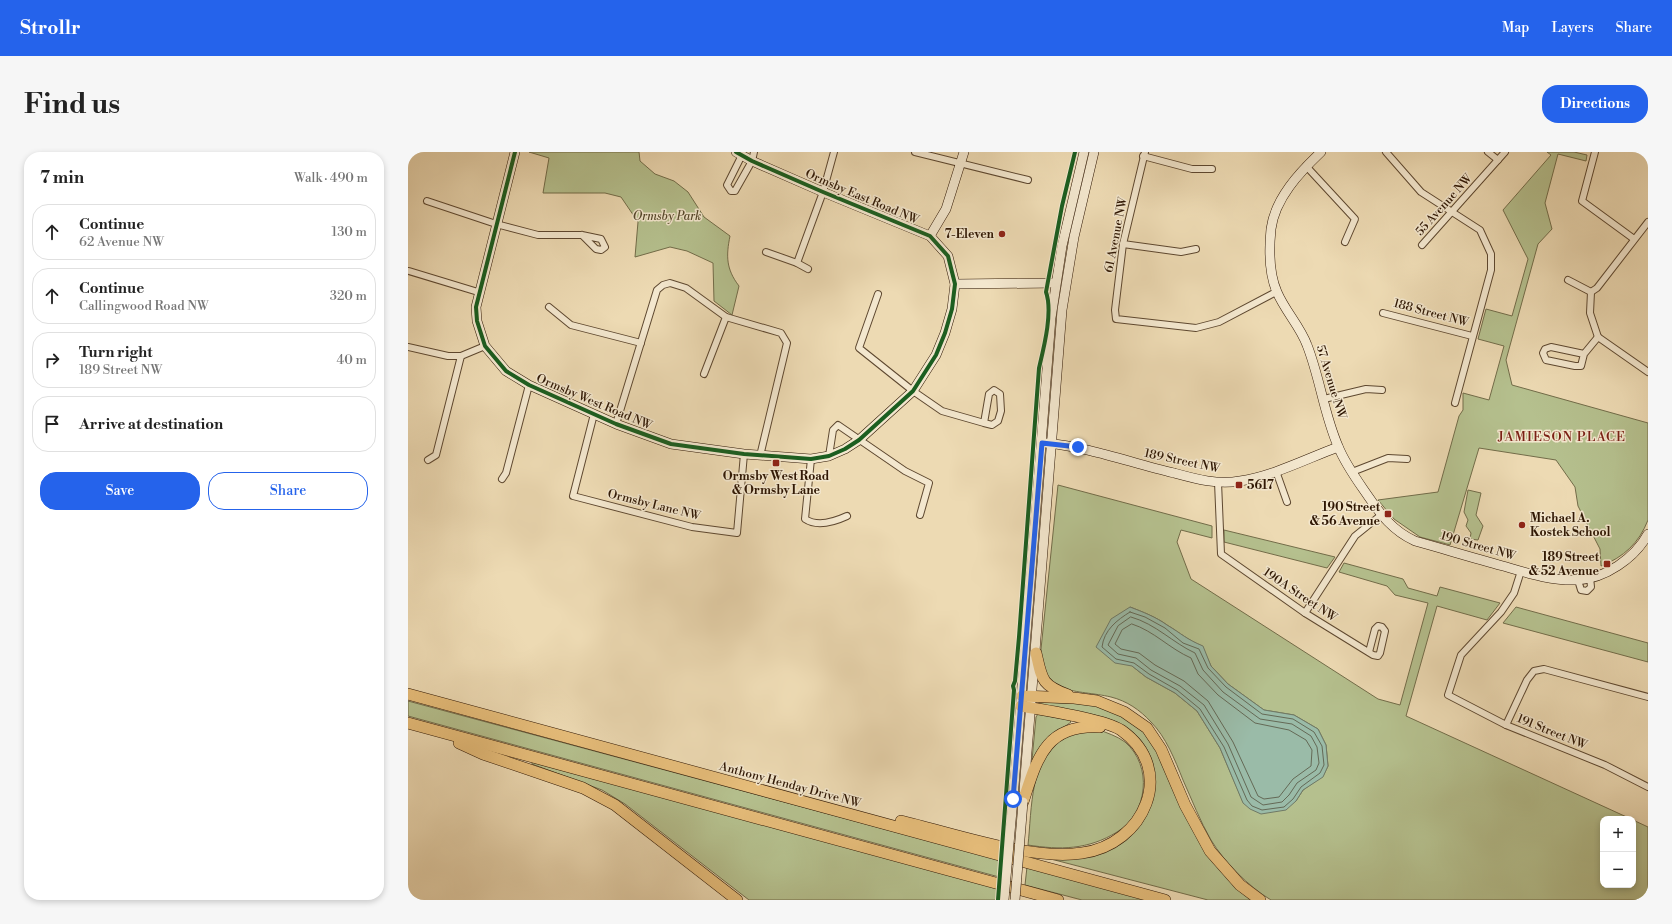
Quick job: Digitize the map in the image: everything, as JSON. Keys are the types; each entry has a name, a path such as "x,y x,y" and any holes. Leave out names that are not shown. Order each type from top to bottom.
{"highway":[{"path":"1036,653 1044,681 1052,689 1074,698 1113,706 1134,717 1147,728 1161,749 1186,804 1210,851 1240,885 1260,900"},
{"name":"Anthony Henday Drive NW","path":"408,694 1165,900"},
{"path":"1026,702 1074,698"},
{"path":"835,810 883,816 1024,850 1065,855 1100,849 1127,832 1140,819 1146,805 1150,784 1148,768 1141,751 1131,738 1119,729 1026,702"},
{"path":"408,724 1058,900"},
{"path":"1018,801 1043,749 1068,730 1087,726 1119,729"},
{"path":"426,728 483,754 583,788 610,802 737,900"}],"street":[{"name":"Ormsby West Road NW","path":"515,152 478,292 476,307 477,321 485,346 506,371 529,385 616,424 671,444 760,456 811,459 829,456 859,440 912,391 936,355 945,333 952,309 955,284"},
{"name":"Ormsby East Road NW","path":"797,263 823,192 834,152"},
{"path":"915,152 1028,180"},
{"path":"930,236 946,209 962,163 964,152"},
{"path":"1026,702 1036,653 1047,443 1049,339 1055,283 1073,194 1084,152"},
{"path":"1015,900 1018,801 1047,443 1066,284 1079,214 1094,152"},
{"name":"57 Avenue NW","path":"1321,152 1306,166 1288,188 1277,209 1272,227 1270,254 1276,292 1307,343 1338,447 1352,472 1380,515"},
{"path":"1386,152 1421,192 1480,230 1491,254 1491,270 1455,403"},
{"path":"1488,152 1498,160"},
{"name":"55 Avenue NW","path":"1422,245 1505,152"},
{"path":"1595,152 1582,201 1634,239"},
{"name":"Ormsby East Road NW","path":"753,156 736,191 731,191 727,185 739,154 753,156 823,192 930,236 948,256 955,284"},
{"name":"61 Avenue NW","path":"1212,169 1192,169 1144,154 1123,244 1115,310 1116,319 1196,328 1219,322 1276,292"},
{"path":"1306,166 1355,219 1345,242"},
{"path":"428,201 496,224 538,235 582,235"},
{"path":"1591,292 1597,288 1648,222"},
{"path":"1123,244 1181,252 1196,249"},
{"path":"766,252 797,263 808,269"},
{"path":"409,271 478,292"},
{"path":"1568,280 1591,292"},
{"path":"616,424 657,290 663,285 670,283 686,288 726,317 781,333 788,343 760,456"},
{"path":"955,284 1066,284"},
{"path":"1591,292 1590,313 1598,337 1648,372"},
{"path":"878,294 859,348 912,391 942,411 984,423 992,425 998,421 1001,410 1000,394 994,390 989,394 984,423"},
{"path":"549,307 571,325 641,343"},
{"name":"188 Street NW","path":"1383,313 1472,336"},
{"path":"704,374 726,317"},
{"path":"1584,354 1551,347 1545,349 1543,353 1546,360 1581,366 1584,354 1598,337"},
{"path":"408,347 448,356 461,356 485,346"},
{"path":"428,460 436,455 461,356"},
{"name":"Ormsby West Road NW","path":"502,479 506,473 529,385"},
{"path":"1324,399 1366,389 1382,390"},
{"name":"Ormsby Lane NW","path":"594,414 573,496 692,527 737,533 744,454"},
{"path":"829,456 833,430 838,425 905,471 929,483 920,515"},
{"name":"189 Street NW","path":"1047,443 1078,447 1143,466 1218,482 1240,481 1276,471 1338,447"},
{"path":"1352,472 1388,458 1407,459"},
{"path":"811,459 805,519 812,524 836,522 847,516"},
{"path":"1276,471 1287,502"},
{"name":"190A Street NW","path":"1218,482 1221,554 1305,613 1369,652"},
{"path":"1305,613 1355,536 1380,515"},
{"name":"190 Street NW","path":"1380,515 1402,535 1415,541 1549,578 1578,580 1605,572 1623,562 1644,547 1648,534"},
{"name":"191 Street NW","path":"1520,571 1514,593 1502,612 1461,655 1448,695 1506,725 1605,765 1648,787"},
{"path":"1578,580 1581,590 1587,591 1592,587 1590,577"},
{"path":"1506,725 1527,680 1534,671 1544,669 1648,697"},
{"path":"1004,900 1018,801"}],"green space":[{"name":"Ormsby Park","path":"529,152 639,152 640,161 655,174 674,181 688,192 704,217 730,236 728,250 729,268 739,286 732,315 714,301 713,263 687,251 670,247 635,257 638,222 621,197 605,193 543,193 549,158"},
{"path":"1547,152 1574,152 1587,155 1586,161 1558,154 1545,203 1552,229 1538,244 1506,360 1512,385 1648,423 1648,520 1640,536 1624,554 1601,566 1600,549 1578,506 1575,487 1556,460 1479,448 1450,545 1420,537 1394,519 1378,500 1438,492 1459,416 1463,410 1463,393 1489,400 1504,346 1478,339 1486,309 1512,316 1528,259 1503,210 1551,155"},
{"path":"1058,485 1212,526 1212,538 1181,530 1177,542 1191,579 1378,699 1400,705 1428,603 1395,595 1387,586 1339,572 1344,563 1403,579 1408,588 1437,596 1440,587 1500,603 1487,620 1437,606 1406,716 1624,816 1600,816 1600,888 1636,888 1636,821 1648,827 1648,900 1271,900 1246,881 1217,849 1200,818 1170,749 1151,722 1138,710 1122,701 1111,697 1063,688 1054,683 1047,676 1043,665 1041,649","holes":["1130,607 1149,615 1202,646 1211,666 1228,684 1264,710 1294,715 1318,729 1326,745 1328,766 1323,776 1303,790 1296,801 1243,802 1220,748 1197,711 1175,693 1146,677 1132,666"]},
{"path":"1468,490 1481,493 1476,515 1483,526 1478,540 1470,539 1471,533 1466,526 1468,520 1464,512"},
{"path":"1224,530 1335,557 1327,568 1224,542"},
{"path":"1516,607 1648,643 1648,662 1503,623"},
{"path":"408,701 1000,860 999,877 408,716"},
{"path":"1039,702 1092,704 1111,709 1145,730 1157,749 1199,837 1256,900 1208,900 1047,858 1085,855 1104,851 1121,844 1135,832 1145,818 1152,802 1155,785 1154,768 1148,752 1138,738 1124,726 1095,715 1042,707 1039,705"},
{"path":"1038,714 1069,720 1071,722 1045,741 1032,760 1036,717"},
{"path":"1097,729 1115,736 1125,742 1134,752 1140,764 1143,776 1143,789 1141,802 1135,813 1127,824 1117,832 1106,838 1085,845 1051,848 1028,845 1035,784 1045,755 1055,744 1067,735"},
{"path":"532,762 997,888 996,900 749,900 625,804 602,790 532,764"},
{"path":"1027,867 1148,900 1082,900 1025,885"}],"water":[{"path":"1130,607 1145,613 1188,639 1203,646 1211,666 1228,684 1264,710 1294,715 1318,729 1326,745 1328,766 1323,777 1303,790 1296,801 1286,810 1261,814 1250,809 1243,803 1220,748 1197,711 1175,693 1146,677 1132,666 1115,663 1096,647 1111,619"}],"cycle path":[{"path":"515,152 476,307 477,321 485,346 506,371 529,385 616,424 671,444 744,454 811,459 829,456 845,449 859,440 913,391 936,355 945,333 952,309 955,284 948,256 930,236 823,192 752,161 736,152"},
{"path":"998,900 1014,690 1013,686 1015,681 1019,637 1039,368 1045,340 1049,309 1046,292 1062,206 1075,152"}],"place":[{"name":"7-Eleven","path":"1002,234"},
{"name":"Ormsby West Road & Ormsby Lane","path":"776,463"},
{"name":"5617","path":"1239,485"},
{"name":"190 Street & 56 Avenue","path":"1388,514"},
{"name":"Michael A. Kostek School","path":"1522,525"},
{"name":"189 Street & 52 Avenue","path":"1607,564"}],"district":[{"name":"JAMIESON PLACE","path":"1562,437"}],"route":[{"path":"1013,799 1042,443 1078,447"}]}
